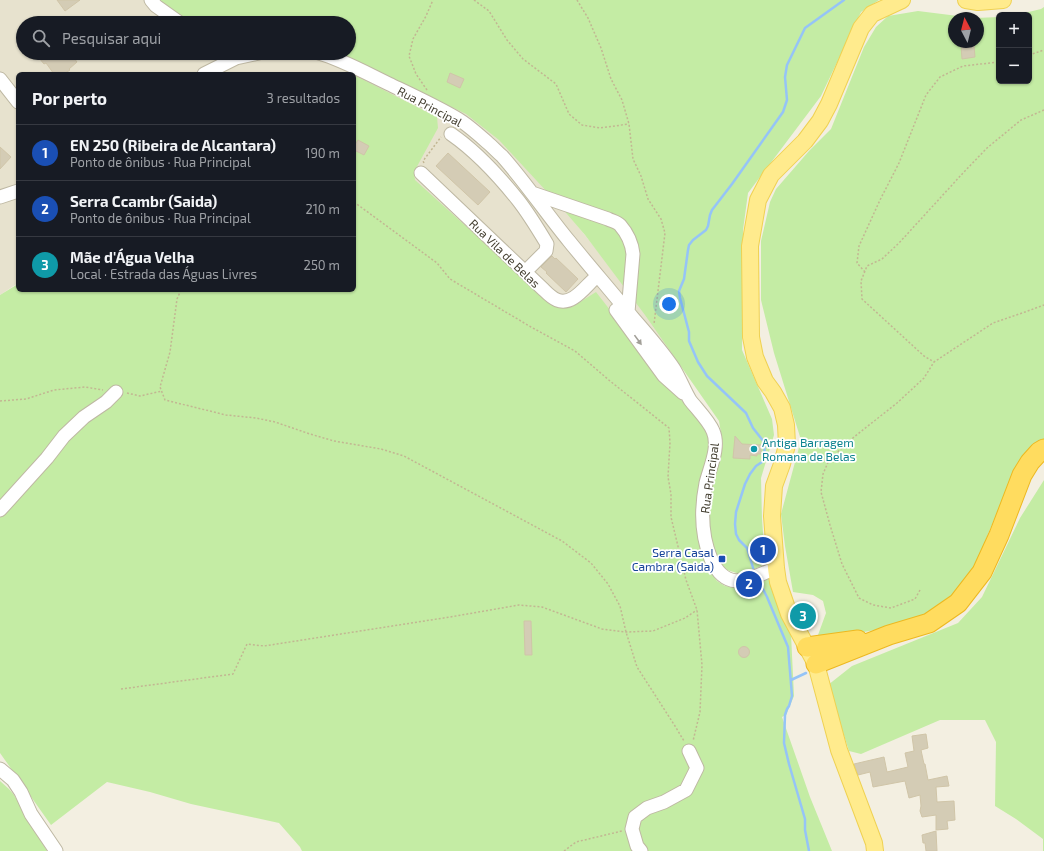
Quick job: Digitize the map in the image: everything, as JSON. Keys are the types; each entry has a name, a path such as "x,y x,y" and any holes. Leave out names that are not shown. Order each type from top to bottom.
{"highway":[{"path":"816,664 889,635 929,623 958,603 982,572 999,535 1022,475 1030,462 1042,451"},
{"path":"807,647 889,635"}],"main road":[{"path":"875,851 874,843 839,750 816,664 789,614 778,582 772,516 774,486 787,445 786,425 782,408 765,381 755,357 751,337 750,246 758,200 771,175 805,141 820,121 832,98 861,28 872,14 902,0"},
{"path":"966,0 978,2 1003,0"}],"street":[{"path":"151,0 156,6 170,16"},
{"path":"211,72 227,60"},
{"name":"Rua Principal","path":"340,60 459,120 490,144 514,170 568,239 652,340 674,369 690,399 713,430 716,445 707,483 703,516 704,536 709,554 715,567 725,578 739,581 746,580 776,568"},
{"path":"0,79 16,99"},
{"path":"451,134 467,145 519,201 547,244 546,251 525,272"},
{"name":"Rua Vila de Belas","path":"421,173 555,300 564,302 575,297 594,279"},
{"path":"0,197 16,193"},
{"path":"532,193 619,224 629,238 633,254 628,312"},
{"name":"Rua Principal","path":"568,239 594,279 664,376 690,399"},
{"path":"0,510 47,458 64,436 84,417 106,402 116,392"},
{"path":"641,851 637,846 632,829 635,817 647,808 664,802 686,790 697,768 689,751"},
{"path":"0,769 12,780 21,792 32,814 56,851"}],"path":[{"path":"429,92 416,74 409,56 413,39 433,0"},
{"path":"474,0 489,11 507,40 524,59 556,84 569,114 582,125 600,128 629,124"},
{"path":"577,0 588,18 601,48 611,79 622,100 629,124 633,159 641,176 648,200 661,219 666,233 652,340"},
{"path":"1032,54 1044,50"},
{"path":"865,272 857,263 859,246 899,163 926,95 940,77 963,66 996,62"},
{"path":"934,362 924,356 862,299 861,281 867,266 882,259 899,243 962,173 987,148 1021,120 1044,110"},
{"path":"421,173 426,165 423,162 441,137 451,134"},
{"path":"356,203 437,264 450,279 575,351 669,428 670,443 668,477 671,494 671,517 686,580 697,610 702,665 700,712 694,741 689,751"},
{"path":"180,292 177,299 170,352 160,387 166,400 226,415 256,418 274,422 328,439 381,449 404,456 562,541 590,563 608,584 620,606 626,632 637,667 675,726 689,751"},
{"path":"920,590 915,599 891,608 873,605 859,598 842,564 821,492 823,474 829,460 854,437 897,403 924,378 934,362 993,323 1044,305"},
{"path":"0,401 26,399 54,390 85,387 140,396 162,391"},
{"path":"121,689 233,674 246,644 264,646 519,605 542,607 602,629 626,632 654,631 685,618 697,610"},
{"path":"564,851 576,842 632,829"}],"shaded area":[{"path":"0,0 167,0 190,16 16,16 16,60 356,60 356,56 497,126 687,362 647,391 356,195 356,72 16,72 16,284 0,295"}],"green space":[{"path":"159,0 879,0 861,12 821,96 748,193 743,230 742,350 772,419 774,435 761,478 765,560 761,566 746,573 740,574 727,570 720,563 712,543 709,530 708,500 723,445 719,421 645,315 585,235 499,140 466,114 353,60 356,60 356,16 182,16 164,5"},
{"path":"1044,7 1044,440 1013,475 971,578 949,603 921,618 892,627 830,638 818,635 826,613 823,601 813,595 793,592 781,514 801,440 774,353 761,300 761,241 770,202 776,189 809,151 831,129 864,47 876,27 888,16 918,11 948,15 948,48 984,48 984,18 996,17 996,84 1032,84 1032,12 1028,12"},
{"path":"356,76 437,117 438,128 414,172 415,180 553,305 564,308 572,307 596,292 670,387 706,428 712,440 707,461 711,572 717,581 725,586 731,587 764,576 770,579 791,634 794,696 786,715 782,717 810,797 832,851 302,851 279,823 191,804 150,792 107,782 51,825 0,753 0,295 16,285 16,292 356,292"},
{"path":"1044,480 1043,851 1043,839 995,806 996,742 985,720 940,720 861,754 849,751 828,685 852,666 958,623 982,597 1020,518"},
{"path":"0,781 14,795 47,851 0,851"}],"building":[{"path":"57,0 80,0 65,11"},
{"path":"961,48 974,48 975,57 962,59"},
{"path":"41,60 75,60 77,62 67,72 53,72 46,63 44,64"},
{"path":"450,73 464,79 460,88 447,82"},
{"path":"358,140 369,146 364,155 356,151 356,143"},
{"path":"0,147 11,157 0,169"},
{"path":"448,153 490,192 478,205 436,166"},
{"path":"552,256 578,279 566,292 541,267"},
{"path":"735,436 742,444 761,445 761,454 757,454 757,456 750,455 750,459 733,458"},
{"path":"800,608 806,608 810,613 810,619 806,623 798,610"},
{"path":"524,621 531,621 532,655 525,655"},
{"path":"744,646 748,648 750,652 748,656 744,658 740,656 738,652 740,648"},
{"path":"926,734 928,748 921,750 928,780 947,776 949,786 936,787 937,802 954,801 955,820 947,821 948,829 936,830 936,815 922,817 920,811 920,795 909,798 905,781 873,787 870,772 858,775 854,764 884,757 887,772 908,767 905,753 914,751 912,736"},
{"path":"936,831 937,851 926,851 922,835"}],"waterway":[{"path":"754,571 747,548 739,540 736,534 735,524 736,512 745,484 750,474 765,457 764,442 753,428 746,413 707,376 698,362 689,341 689,332 679,291 684,279 689,245 706,230 712,210 783,112 787,100 785,77 787,65 805,28 844,0"},
{"path":"759,581 788,647 792,696 785,715 784,743 805,819 805,830 809,851"},
{"path":"791,680 806,673"}],"place":[{"name":"Antiga Barragem Romana de Belas","path":"754,449"},
{"name":"EN 250 (Ribeira de Alcantara)","path":"763,550"},
{"name":"Serra Casal Cambra (Saida)","path":"722,559"},
{"name":"Serra Ccambr (Saida)","path":"749,584"},
{"name":"Mãe d'Água Velha","path":"803,616"}]}
